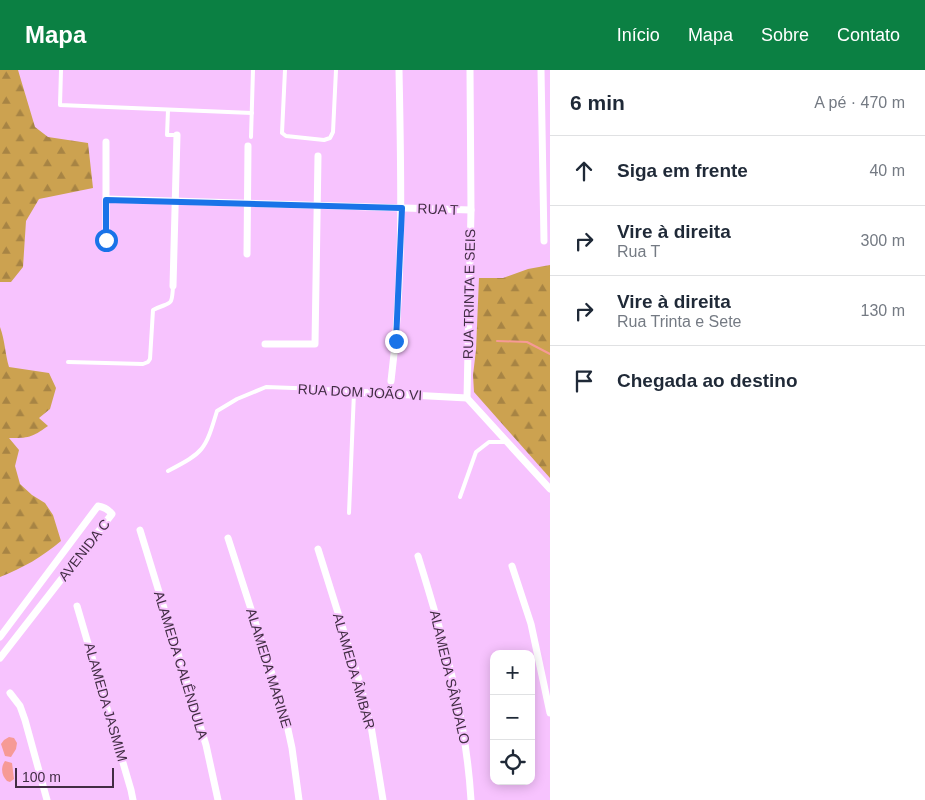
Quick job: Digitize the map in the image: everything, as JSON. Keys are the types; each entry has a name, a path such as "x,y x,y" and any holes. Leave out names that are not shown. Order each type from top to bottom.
{"street":[{"path":"392,381 396,341 402,208 399,70"},
{"name":"RUA TRINTA E SEIS","path":"467,398 471,210 470,70"},
{"path":"541,70 544,241"},
{"path":"173,286 177,135"},
{"path":"106,142 106,240"},
{"path":"247,254 248,146"},
{"path":"265,344 315,344 318,156"},
{"name":"RUA T","path":"106,200 471,210"},
{"name":"RUA DOM JOÃO VI","path":"351,391 467,398"},
{"path":"467,398 550,489"},
{"name":"AVENIDA C","path":"0,637 98,506 109,510 112,514 0,658"},
{"name":"ALAMEDA CALÊNDULA","path":"140,530 206,745 218,800"},
{"name":"ALAMEDA MARINE","path":"228,538 284,711 292,748 299,800"},
{"name":"ALAMEDA ÂMBAR","path":"318,549 360,682 375,746 382,798"},
{"name":"ALAMEDA SÂNDALO","path":"418,556 442,633 464,731 471,800"},
{"path":"512,566 531,624 550,713"},
{"name":"ALAMEDA JASMIM","path":"76,606 110,714 131,790 132,800"},
{"path":"10,693 20,706 25,720 48,800"}],"lane":[{"path":"61,70 60,106 252,113"},
{"path":"251,137 253,70"},
{"path":"285,70 282,133 286,136 324,140 330,138 333,132 336,70"},
{"path":"168,110 167,135 177,135"},
{"path":"68,362 144,364 148,362 150,359 153,310 170,303 173,286"},
{"name":"RUA DOM JOÃO VI","path":"168,471 196,456 208,441 217,411 237,399 266,387 351,391"},
{"path":"349,513 351,391"},
{"path":"460,497 476,452 489,442 507,442"}],"green space":[{"path":"0,70 18,70 35,127 48,137 88,143 93,188 39,199 26,221 23,267 11,282 0,282"},
{"path":"550,265 550,478 474,392 473,375 479,278 503,278 528,269"},
{"path":"0,327 9,367 49,373 56,388 50,409 39,418 48,426 30,436 9,438 19,450 15,466 20,484 45,503 53,515 61,541 32,562 0,577"}],"shaded area":[{"path":"9,737 14,738 17,743 11,757 5,756 1,744"},
{"path":"5,761 12,763 14,779 10,782 7,781 3,774 2,766"}],"waterway":[{"path":"497,341 527,342 550,354"}],"route":[{"path":"106,240 106,200 402,208 396,341"}]}
